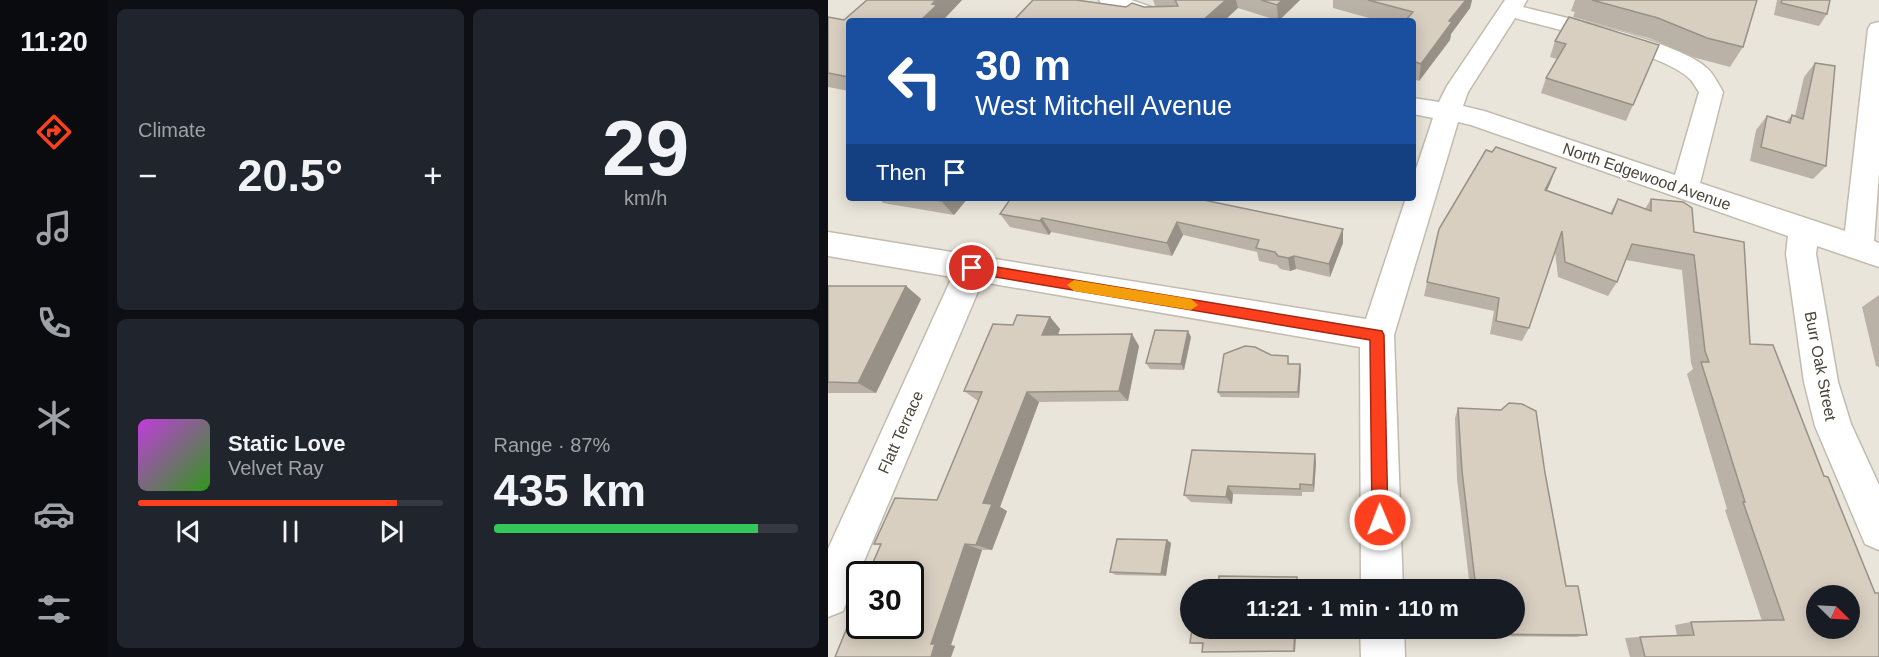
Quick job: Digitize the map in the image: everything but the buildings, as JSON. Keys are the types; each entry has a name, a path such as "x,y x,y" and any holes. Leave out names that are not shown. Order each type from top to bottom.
{"street":[{"path":"1110,0 1161,18"},
{"path":"1417,196 1456,92 1513,5 1641,46 1677,60 1699,74 1711,92 1685,188"},
{"path":"1869,251 1879,29"},
{"name":"North Edgewood Avenue","path":"1416,107 1475,117 1869,251"},
{"path":"1382,579 1377,335 1416,201"},
{"name":"Burr Oak Street","path":"1804,229 1801,254 1821,382 1833,426 1879,530"},
{"path":"828,244 1377,335"},
{"name":"Flatt Terrace","path":"828,596 972,268"},
{"path":"1382,639 1383,657"}],"shaded area":[{"path":"828,0 1879,0 1879,657 828,657"}],"slow traffic":[{"path":"1074,285 1191,305"}],"route":[{"path":"972,268 1377,335 1380,520"}]}
